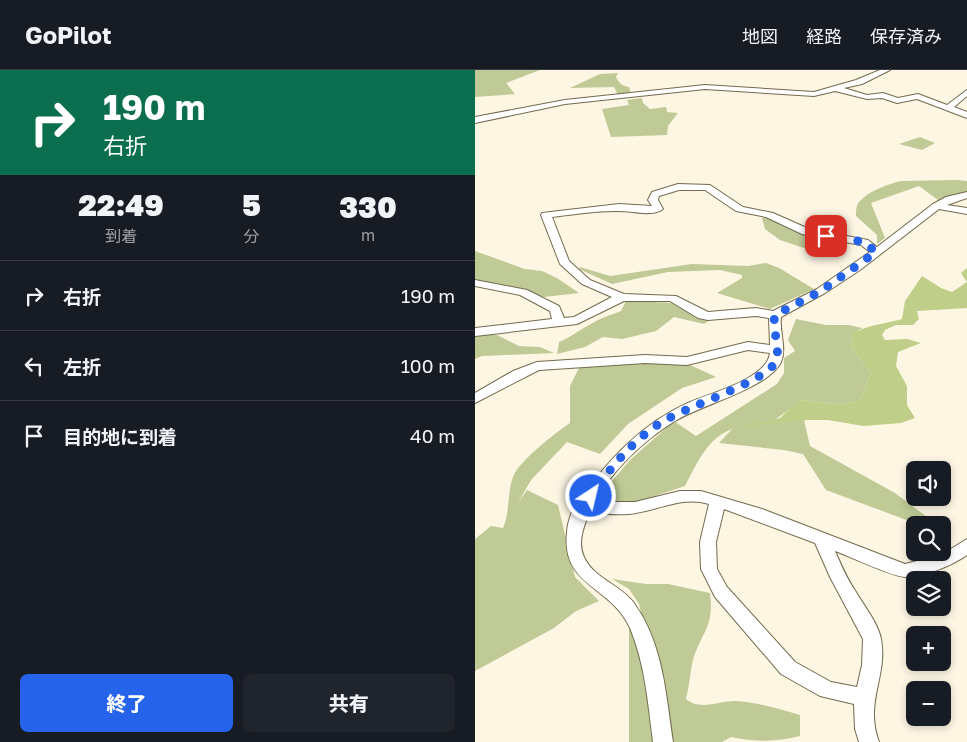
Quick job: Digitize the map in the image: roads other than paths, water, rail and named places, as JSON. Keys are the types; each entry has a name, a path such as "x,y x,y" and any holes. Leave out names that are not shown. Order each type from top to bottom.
{"street":[{"path":"475,120 565,102 686,89 716,87 773,93 815,94 859,82 886,70"},
{"path":"836,89 861,96 883,95 897,101 918,96 967,115"},
{"path":"949,108 967,92"},
{"path":"876,252 864,242 807,232 769,215 740,209 707,187 678,187 655,194 653,197 657,209 645,210 619,207 546,215 563,262 586,282 622,297 672,298 702,315 756,312 775,315 821,291 876,252 937,206 950,199 967,195"},
{"path":"937,206 967,211"},
{"path":"475,283 528,294 555,309 559,322"},
{"path":"475,332 577,320 622,297"},
{"path":"663,742 646,643 627,606 581,567 573,550 573,531 582,508 607,472 639,439 662,422 687,408 761,376 774,364 778,351 773,325 775,315"},
{"path":"475,399 517,374 537,366 645,359 687,362 748,346 764,347 778,351"},
{"path":"582,508 635,508 679,496 701,496 718,500 904,571 921,568 949,557 961,552 967,545"},
{"path":"718,500 708,542 709,569 721,592 789,668 827,690 864,698"},
{"path":"822,539 839,579 872,638 872,655 863,712 866,736 869,742"}]}
